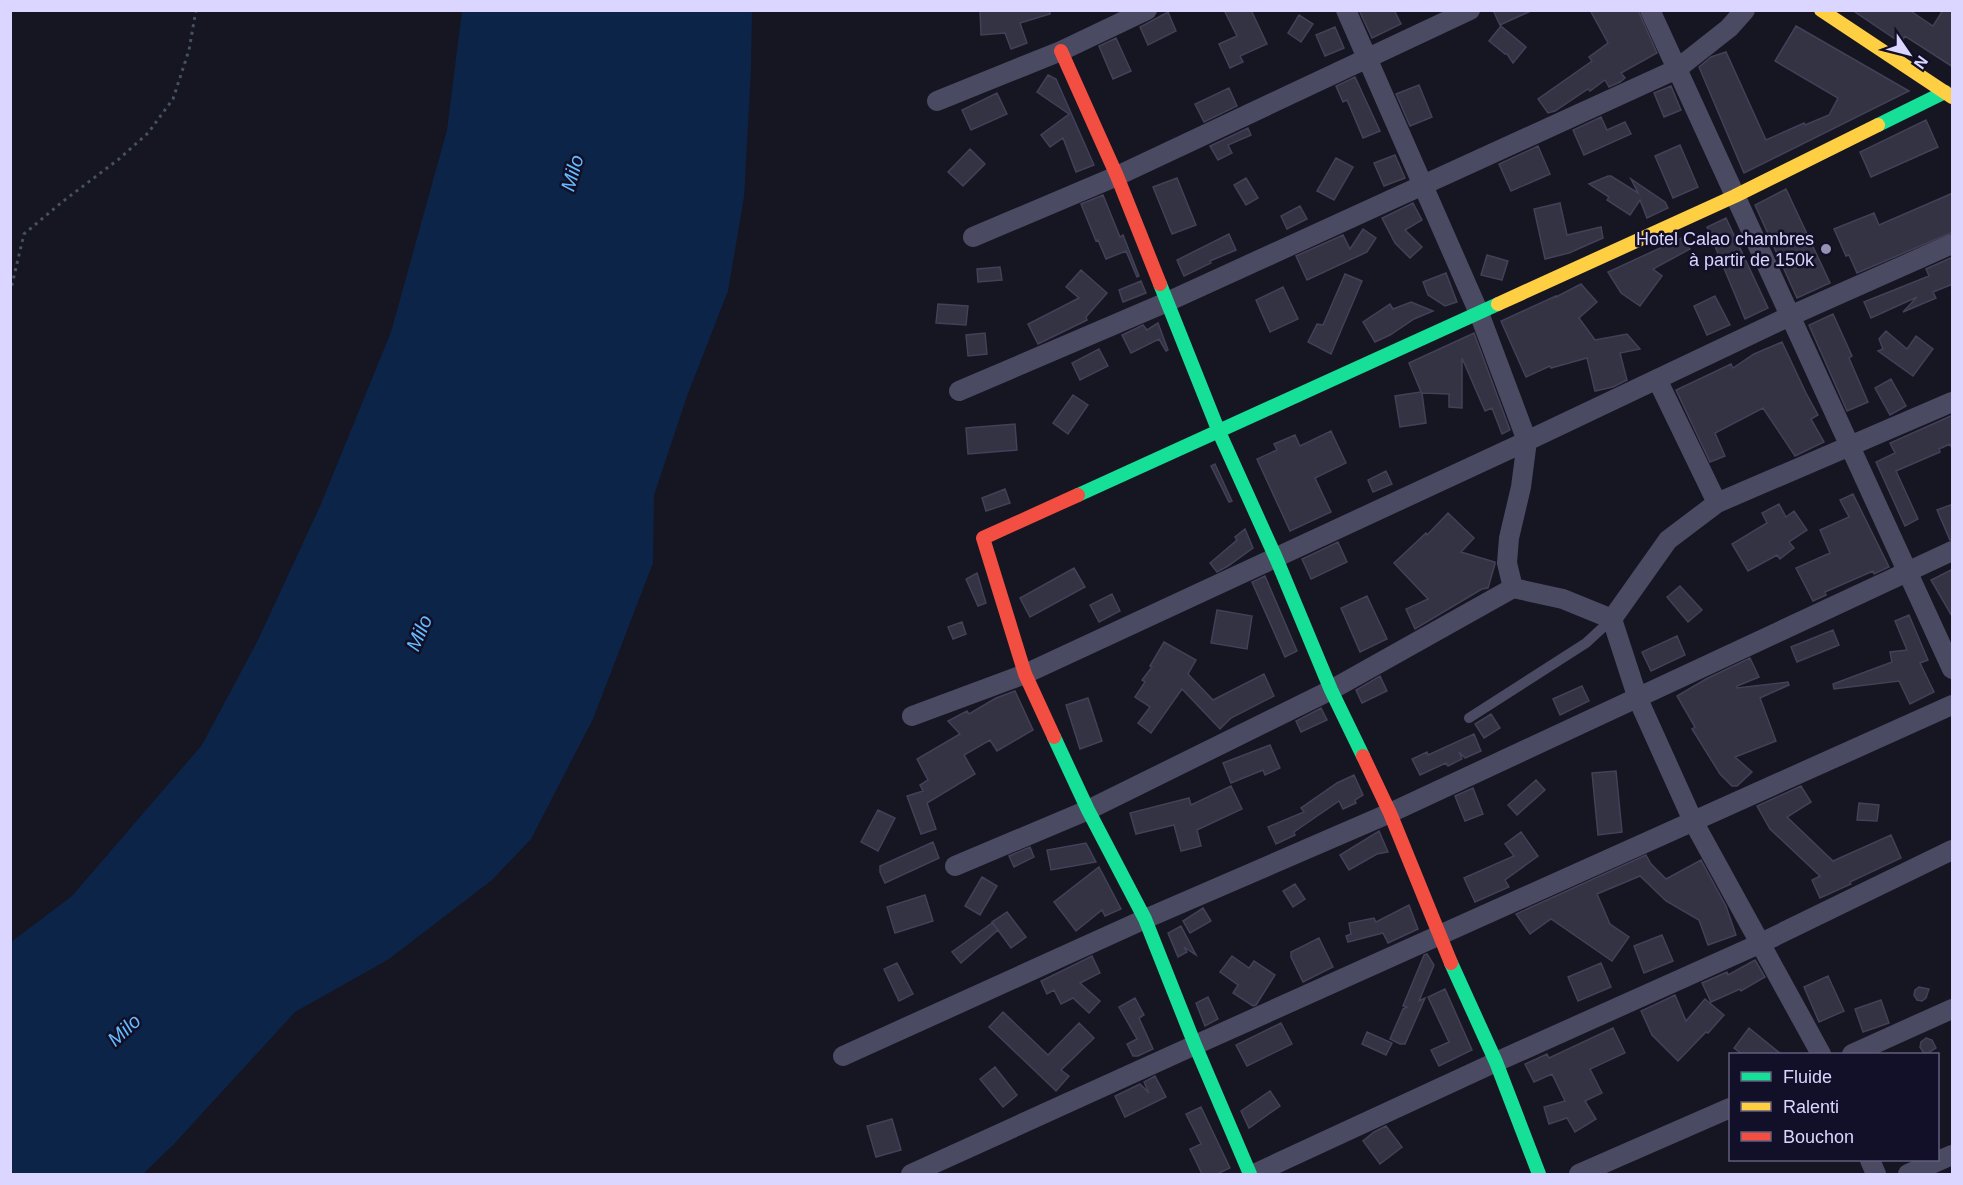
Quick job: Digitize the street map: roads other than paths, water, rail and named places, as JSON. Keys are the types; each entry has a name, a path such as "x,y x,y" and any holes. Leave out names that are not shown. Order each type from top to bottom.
{"street":[{"path":"937,101 1061,51 1147,10"},
{"path":"1346,10 1479,313 1527,441 1521,487 1509,538 1507,563 1513,588"},
{"path":"973,237 1117,176 1470,10"},
{"path":"1650,10 1953,669"},
{"path":"959,391 1167,302 1677,69 1711,43 1745,10"},
{"path":"1821,10 1949,94"},
{"path":"1061,51 1117,176 1218,432 1276,558 1331,690 1390,813 1438,937 1496,1062 1539,1174"},
{"path":"1949,94 1735,196 983,538 1025,674 1088,810 1145,919 1195,1045 1252,1174 1759,944 1953,850"},
{"path":"912,716 1025,674 1790,316 1953,244"},
{"path":"1657,379 1717,503"},
{"path":"1611,619 1668,540 1717,503 1953,402"},
{"path":"843,1056 1145,919 1390,813 1953,551"},
{"path":"955,866 1088,810 1331,690 1513,588 1563,599 1611,619 1638,699 1693,821 1820,1053"},
{"path":"911,1174 1953,705"},
{"path":"1853,1053 1953,1009"},
{"path":"1579,1174 1729,1109"},
{"path":"1939,1161 1953,1155"},
{"path":"1908,1174 1939,1161"}],"lane":[{"path":"1469,718 1586,643 1611,619"}],"water":[{"name":"Milo","path":"462,11 752,11 744,197 728,291 687,396 654,495 653,563 593,719 531,839 492,880 389,959 295,1012 174,1144 143,1174 11,1174 11,942 72,896 202,745 258,640 321,504 391,332 447,130"}],"place":[{"name":"Hotel Calao chambres à partir de 150k","path":"1826,249"}]}
